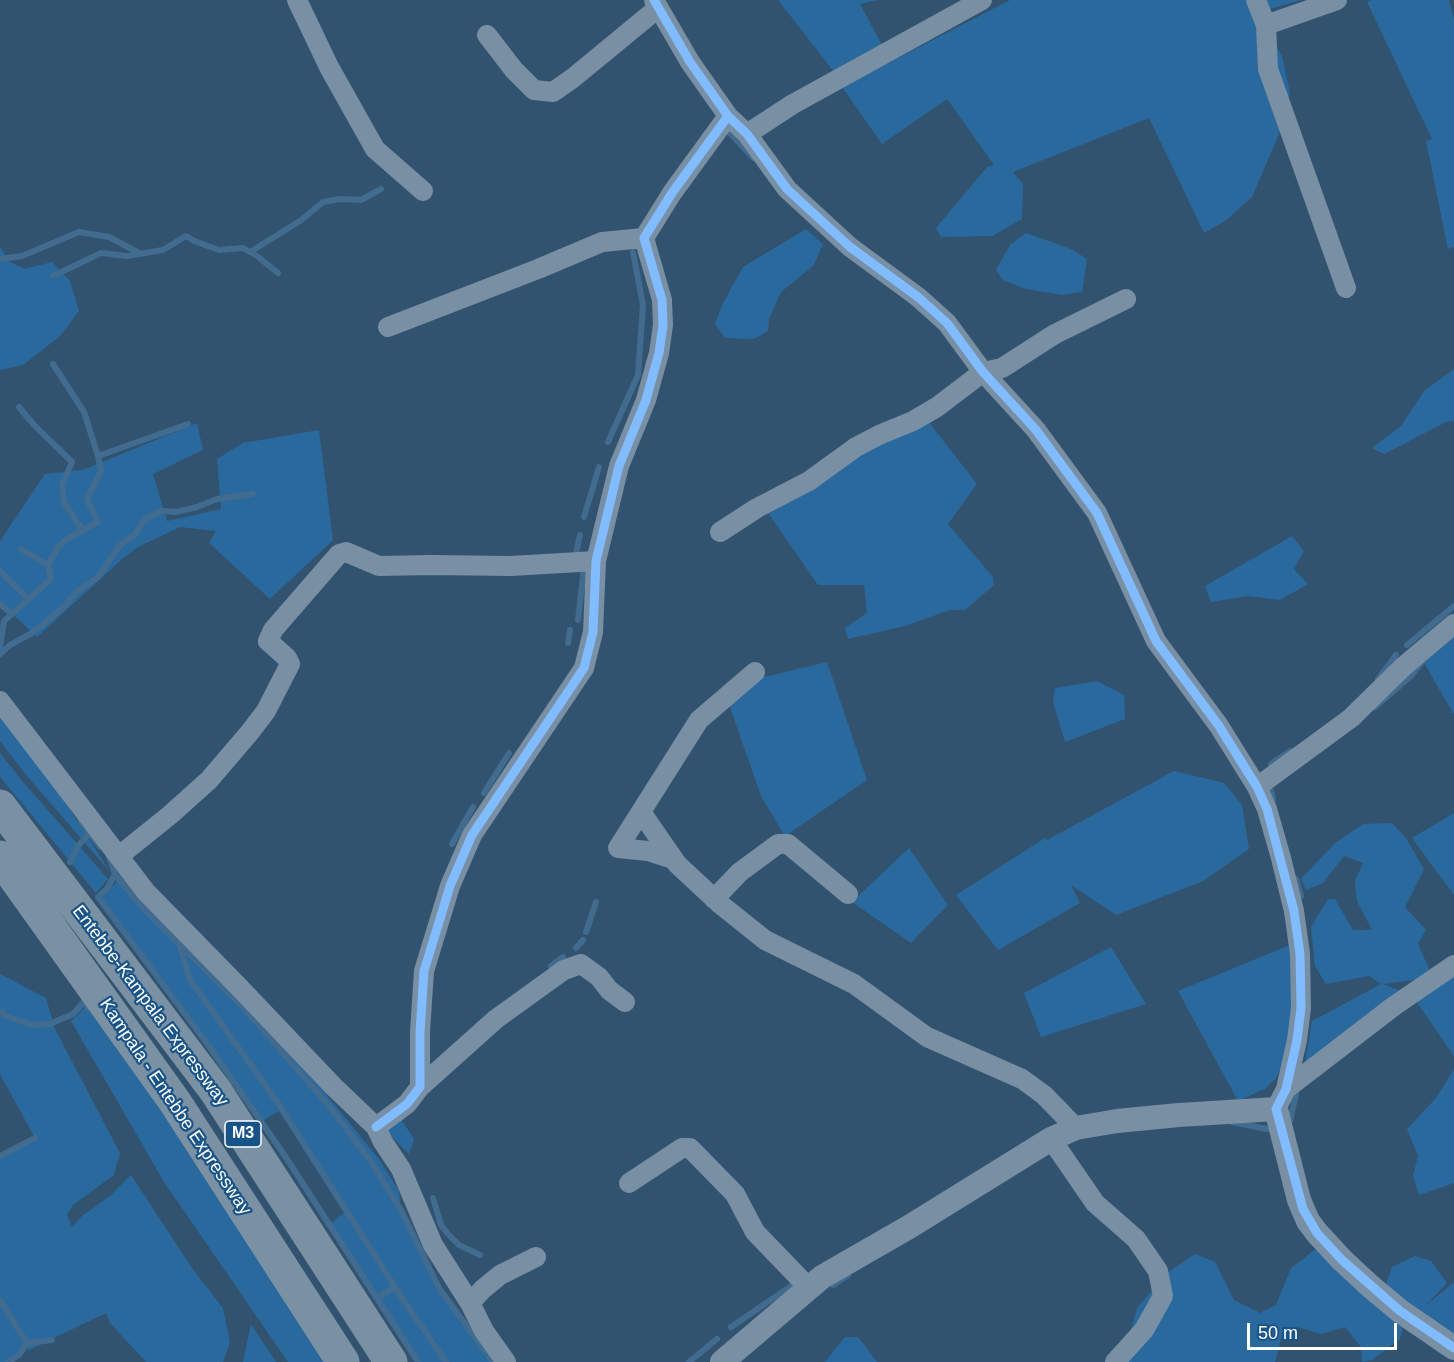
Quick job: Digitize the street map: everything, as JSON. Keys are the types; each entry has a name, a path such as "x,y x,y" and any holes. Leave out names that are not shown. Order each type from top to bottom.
{"highway":[{"name":"Entebbe-Kampala Expressway","path":"0,806 215,1090 391,1362"},
{"name":"Kampala - Entebbe Expressway","path":"0,857 175,1102 343,1362"}],"street":[{"path":"297,0 329,68 375,148 423,191"},
{"path":"747,134 793,104 982,0"},
{"path":"1256,0 1266,25 1268,69 1346,288"},
{"path":"1266,25 1336,0"},
{"path":"487,35 514,70 534,90 553,92 573,78 656,4 690,62 728,116 747,134 787,189 850,247 918,297 947,323 983,372 1036,430 1097,513 1156,641 1219,726 1268,809 1293,911 1300,954 1301,1008 1281,1099 1299,1200 1308,1221 1342,1260 1378,1292 1400,1311 1454,1348"},
{"path":"420,1087 420,1032 424,971 447,897 472,835 584,668 594,632 597,561 619,466 646,400 659,353 663,325 662,300 644,238 672,193 728,116"},
{"path":"388,327 602,242 644,238"},
{"path":"720,532 757,508 809,481 856,447 914,421 937,407 983,372 1002,368 1055,334 1126,299"},
{"path":"118,856 170,815 209,780 230,758 266,711 290,664 287,658 268,641 273,630 339,554 346,552 379,566 511,566 597,561"},
{"path":"1257,787 1351,718 1404,666 1454,624"},
{"path":"673,859 648,851 618,848 699,720 754,672"},
{"path":"0,700 118,856 161,908 333,1086 376,1127 401,1169 433,1245 506,1362"},
{"path":"641,812 673,859 714,899 765,940 854,984 927,1037 1022,1079 1044,1095 1076,1128"},
{"path":"714,899 740,872 778,844 788,844 848,894"},
{"path":"376,1127 407,1104 420,1087 496,1019 564,970 581,964 599,977 609,990 625,1002"},
{"path":"722,1362 822,1277 909,1227 1051,1139 1076,1128 1281,1099 1394,1006 1454,965"},
{"path":"1051,1139 1095,1203 1136,1239 1158,1271 1163,1296 1144,1330 1115,1362"},
{"path":"629,1183 682,1148 690,1148 735,1194 755,1232 809,1288"},
{"path":"470,1303 500,1275 536,1257"}],"shaded area":[{"path":"878,0 860,4 882,45 834,72 779,1"},
{"path":"1010,0 1301,0 1256,13 1282,56 1290,93 1282,127 1252,197 1225,221 1204,233 1149,118 1013,172 1023,184 1022,219 992,236 941,237 936,228 987,167 994,165 947,99 882,144 842,87"},
{"path":"1372,0 1449,0 1454,20 1454,247 1448,249 1426,141 1432,139 1367,2"},
{"path":"806,229 823,244 814,265 781,292 769,319 768,331 754,339 725,338 715,324 722,305 743,267"},
{"path":"1026,233 1071,249 1087,259 1082,292 1063,295 1026,289 1003,280 996,270 1010,245"},
{"path":"0,247 10,262 25,269 52,262 70,281 79,311 60,336 23,365 0,370"},
{"path":"1454,369 1454,421 1446,422 1384,454 1372,448 1401,426 1424,391"},
{"path":"928,421 977,484 948,524 993,577 994,585 965,610 950,610 905,626 848,639 845,628 867,613 864,585 818,585 764,507 867,443"},
{"path":"197,423 203,450 153,474 167,521 221,509 217,459 243,443 319,430 333,540 270,599 209,543 216,531 180,527 138,547 122,559 37,637 0,602 0,541 45,474 83,470"},
{"path":"1292,536 1304,551 1294,569 1308,584 1280,600 1248,596 1211,602 1205,586"},
{"path":"1454,634 1454,713 1453,713 1423,661"},
{"path":"827,662 867,780 785,836 761,796 723,687"},
{"path":"1097,681 1124,695 1125,719 1065,742 1053,702 1055,688"},
{"path":"0,710 40,763 111,873 27,776 0,741"},
{"path":"0,753 108,879 96,893 0,777"},
{"path":"1174,771 1224,783 1242,805 1249,849 1203,881 1116,915 1071,885 1080,903 998,950 956,895 1045,838 1047,840"},
{"path":"1454,813 1454,895 1412,838"},
{"path":"1392,823 1406,838 1424,869 1405,907 1426,930 1418,944 1429,969 1423,979 1383,984 1401,991 1304,1070 1312,1021 1381,984 1369,976 1326,984 1315,966 1311,927 1328,899 1335,899 1353,930 1372,930 1357,901 1355,881 1363,863 1344,856 1323,883 1306,890 1301,879 1335,843 1363,824"},
{"path":"909,848 948,905 911,943 852,902"},
{"path":"119,879 237,994 325,1093 379,1159 399,1191 401,1210 439,1288 493,1362 418,1362 330,1224 344,1213 279,1111 261,1122 208,1045 100,900"},
{"path":"1290,945 1293,1000 1286,1056 1276,1078 1266,1088 1238,1101 1178,991"},
{"path":"1111,947 1146,1004 1041,1037 1024,993"},
{"path":"1454,972 1454,1056 1416,1001"},
{"path":"0,974 46,998 55,1029 120,1153 114,1175 73,1205 67,1215 72,1227 82,1216 110,1196 131,1175 194,1271 223,1308 230,1342 223,1362 146,1362 110,1323 106,1313 29,1350 26,1345 19,1355 8,1362 0,1362 0,1154 35,1138 0,1074"},
{"path":"86,1006 151,1095 332,1362 288,1362 164,1182 71,1021"},
{"path":"1454,1069 1454,1183 1419,1195 1413,1176 1418,1156 1407,1129 1436,1098"},
{"path":"397,1113 414,1139 409,1154 385,1130"},
{"path":"1317,1248 1403,1326 1400,1339 1372,1360 1362,1362 1361,1347 1345,1327 1321,1334 1297,1327 1283,1332 1275,1362 1118,1362 1123,1358 1137,1308 1167,1273 1195,1254 1215,1262 1234,1300 1260,1313 1276,1305 1291,1268"},
{"path":"1415,1256 1431,1261 1447,1283 1425,1306 1454,1282 1454,1341 1383,1293 1392,1267"},
{"path":"251,1324 276,1362 243,1362"},
{"path":"845,1337 858,1337 877,1362 825,1362"}],"waterway":[{"path":"722,128 731,134 753,158"},
{"path":"250,252 300,221 323,202 340,199 361,200 381,189"},
{"path":"1,259 22,256 79,232 109,237 141,254"},
{"path":"53,276 101,253 127,256 163,250 186,236 219,250 243,248 278,273"},
{"path":"608,442 638,375 643,305 633,252"},
{"path":"0,647 4,621 51,579 48,565 58,547 67,539 98,522 87,499 101,471 98,456 84,412 53,364"},
{"path":"19,407 72,462 62,485 64,502 83,531"},
{"path":"98,456 188,424"},
{"path":"584,517 599,467"},
{"path":"0,654 10,645 32,633 65,606 75,593 98,577 120,545 135,535 144,520 161,511 176,512 217,499 253,494"},
{"path":"576,554 580,535"},
{"path":"21,549 48,565"},
{"path":"578,620 584,568"},
{"path":"0,571 29,599"},
{"path":"0,604 12,614"},
{"path":"1407,645 1454,606"},
{"path":"568,643 570,630"},
{"path":"1378,679 1396,655"},
{"path":"1375,707 1411,676 1422,662"},
{"path":"1271,764 1290,751"},
{"path":"484,793 509,753"},
{"path":"1271,791 1273,799"},
{"path":"452,844 473,807"},
{"path":"81,822 100,847"},
{"path":"70,862 78,846 89,834"},
{"path":"109,857 115,874 142,907 243,1007 325,1101 370,1160 401,1210 439,1288 493,1362"},
{"path":"115,874 107,889 98,897 208,1045 285,1156 418,1362"},
{"path":"1296,879 1301,896"},
{"path":"586,932 596,902"},
{"path":"576,948 583,940"},
{"path":"180,946 190,980 278,1103 400,1295 446,1362"},
{"path":"551,966 563,957"},
{"path":"0,1010 6,1016 32,1025 50,1024 73,1014 84,1002 88,1008"},
{"path":"1290,1121 1297,1089"},
{"path":"1232,1122 1267,1129"},
{"path":"0,1156 35,1138"},
{"path":"433,1198 441,1225 448,1234 459,1245 480,1255"},
{"path":"833,1285 848,1275"},
{"path":"731,1327 797,1282"},
{"path":"378,1298 395,1287"},
{"path":"0,1300 27,1343 19,1355 8,1362"},
{"path":"689,1362 717,1339"},
{"path":"27,1343 52,1340"}],"cycle path":[{"path":"654,0 690,62 728,116 747,134 787,189 850,247 918,297 947,323 983,372 1036,430 1097,513 1156,641 1219,726 1257,787 1267,809 1294,911 1300,954 1301,1008 1297,1040 1286,1089 1276,1109 1303,1209 1317,1233 1342,1260 1400,1311 1454,1348"},
{"path":"376,1127 407,1104 420,1087 420,1032 424,971 450,886 472,835 584,668 593,632 596,561 619,466 646,400 659,353 663,325 662,300 644,238 672,193 728,116"}]}
